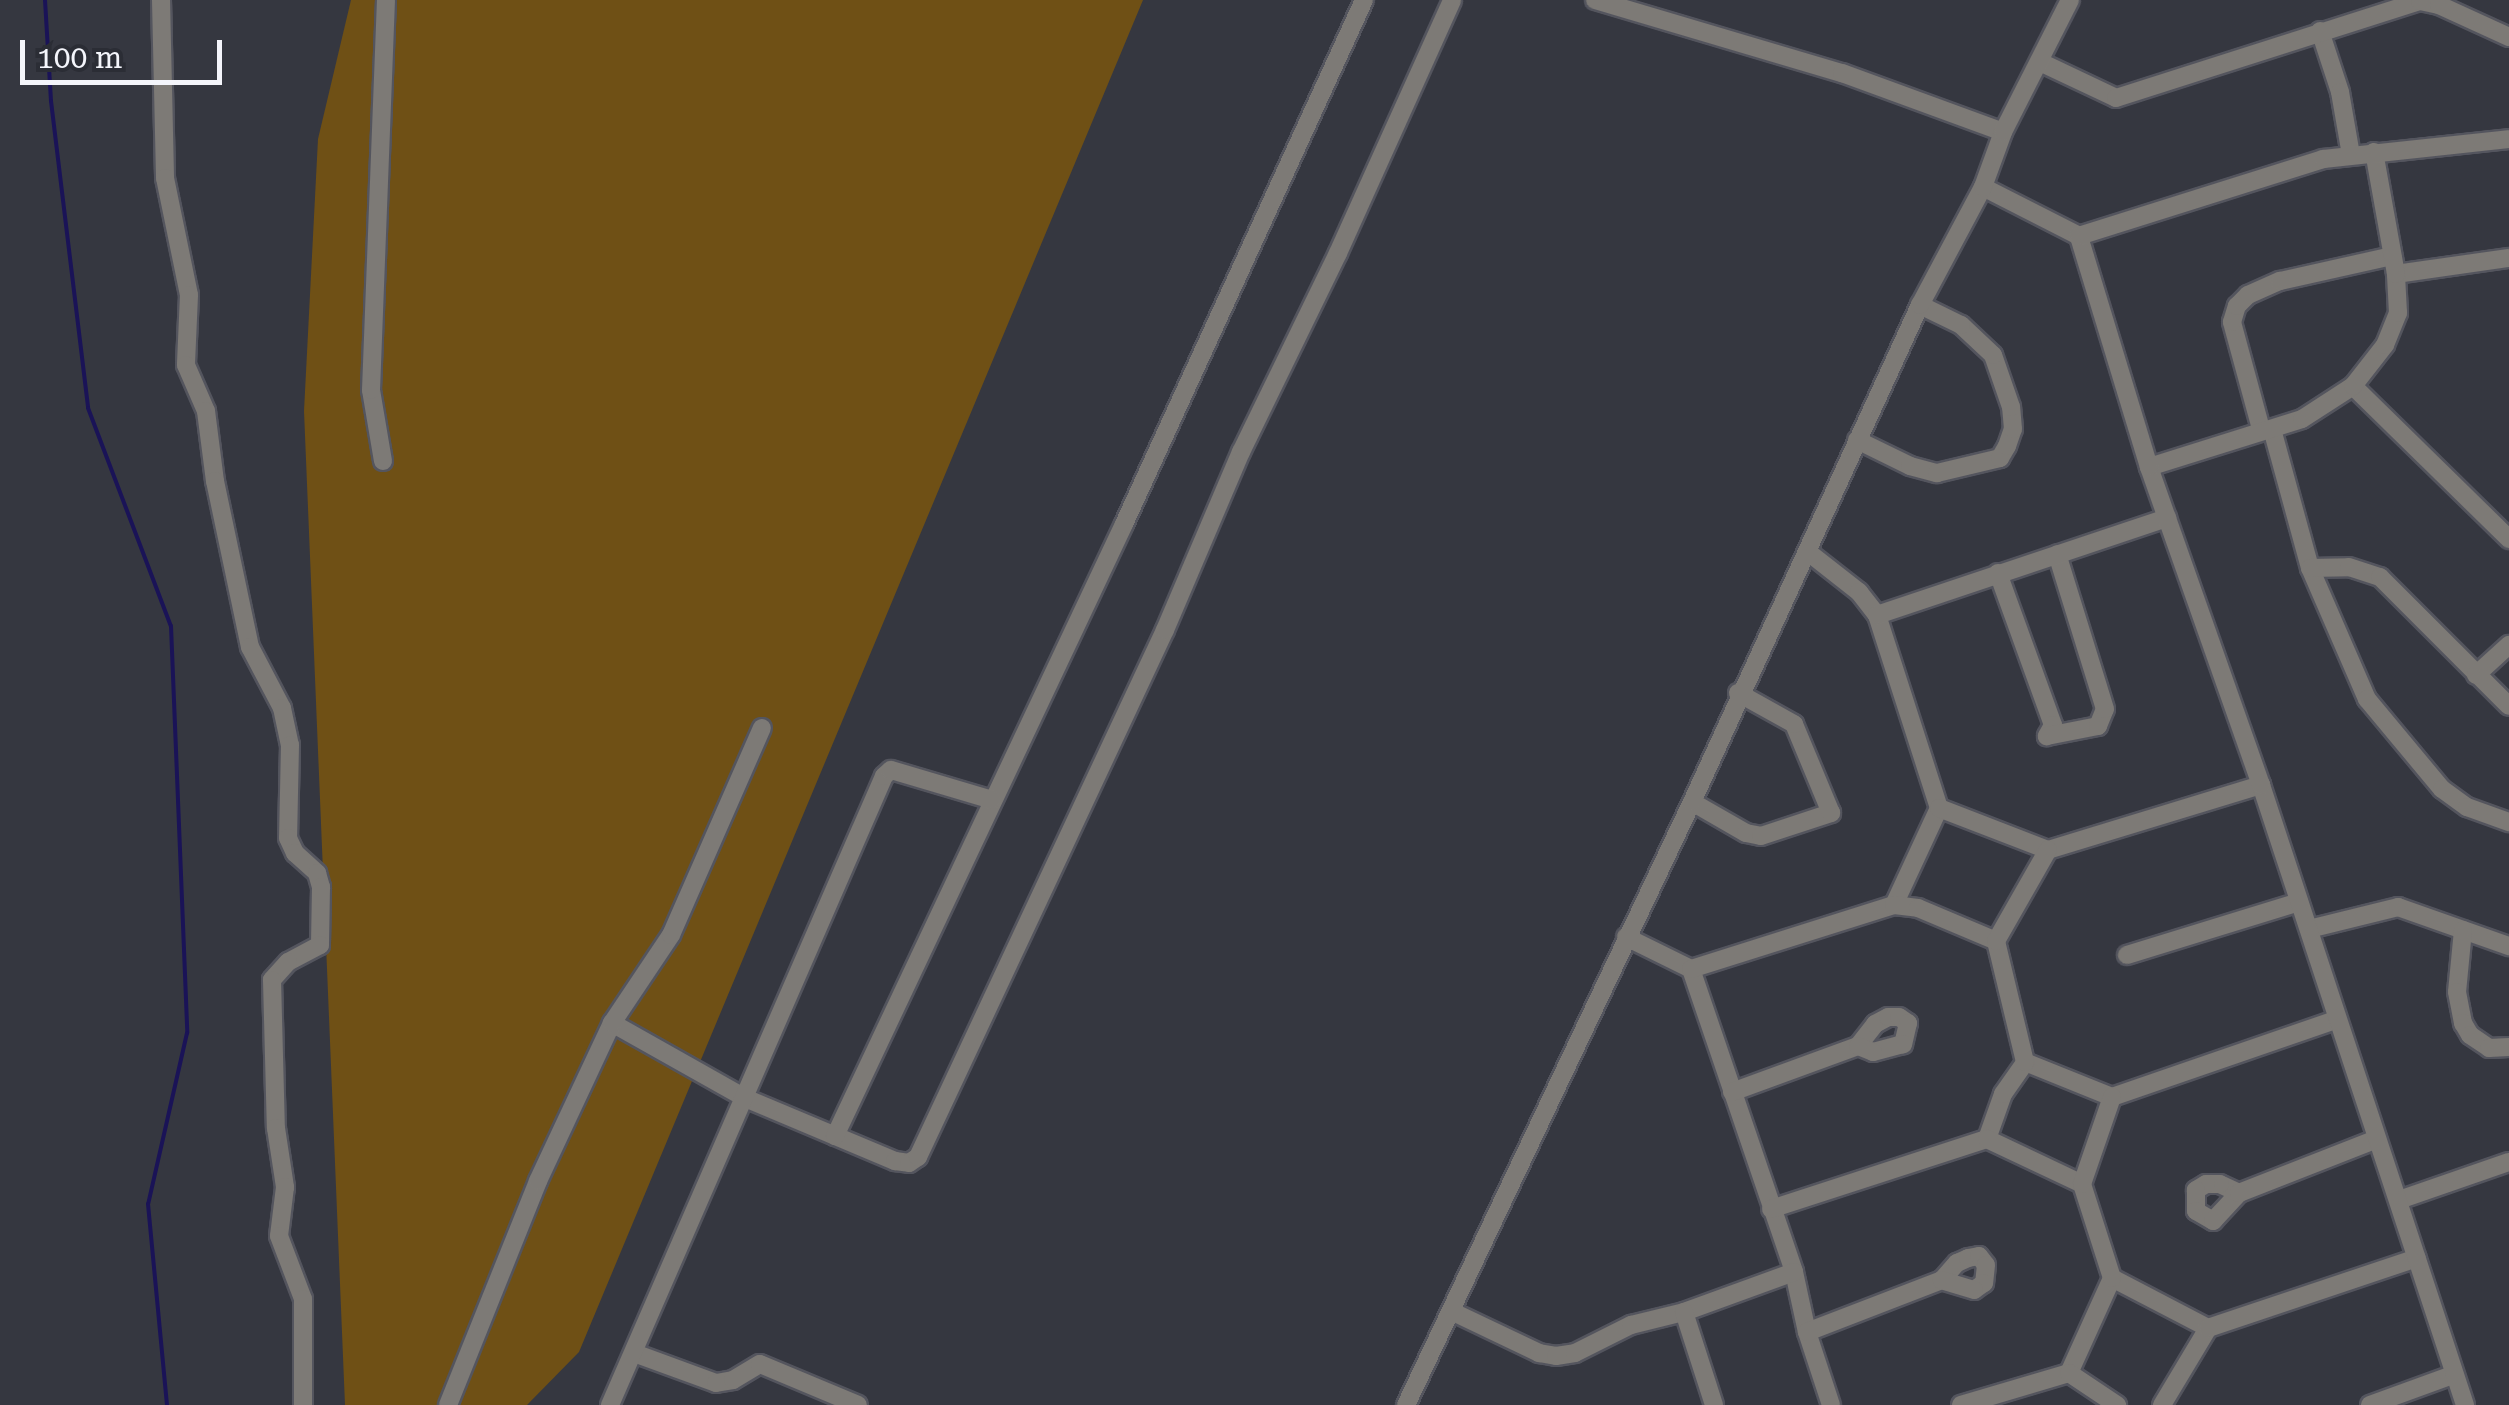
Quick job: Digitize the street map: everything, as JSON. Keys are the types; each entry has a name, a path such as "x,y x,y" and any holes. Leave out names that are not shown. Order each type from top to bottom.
{"street":[{"path":"161,0 165,178 189,294 186,365 206,411 215,481 250,646 282,708 290,745 288,838 317,873 320,888 320,945 288,962 272,980 276,1128 285,1187 279,1236 303,1299 304,1405"},
{"path":"383,462 370,390 386,0"},
{"path":"835,1136 1364,0"},
{"path":"612,1023 745,1098 895,1161 908,1162 918,1157 1165,630 1241,452 1338,252 1452,0"},
{"path":"1596,0 1842,73 2003,132"},
{"path":"1406,1405 1692,802 1738,692 1808,552 1920,305 1983,187 2003,132 2070,0"},
{"path":"2040,62 2116,98 2420,1 2438,4 2509,37"},
{"path":"2320,31 2340,92 2351,154"},
{"path":"1983,187 2080,236 2323,159 2509,139"},
{"path":"2148,466 2302,419 2353,386 2394,327 2394,265 2374,152"},
{"path":"2080,236 2148,466 2309,929 2465,1405"},
{"path":"2509,258 2394,265 2280,280 2248,295 2236,306 2232,322 2310,568 2378,716 2454,798 2509,822"},
{"path":"1857,440 1910,466 1937,474 2000,458 2007,446 2013,429 2011,407 1993,355 1961,325 1920,305"},
{"path":"2353,386 2509,539"},
{"path":"1878,615 2167,518"},
{"path":"1808,552 1859,592 1878,615 1939,808 1894,905"},
{"path":"1998,573 2053,725 2047,736 2098,726 2105,709 2057,554"},
{"path":"2310,568 2350,567 2380,577 2509,706"},
{"path":"2476,675 2509,645"},
{"path":"1692,802 1746,833 1761,836 1831,813 1794,724 1738,692"},
{"path":"448,1405 538,1181 612,1023 670,935 762,728"},
{"path":"610,1405 887,772 992,800"},
{"path":"1939,808 2048,850 2260,785"},
{"path":"1988,1139 2003,1094 2024,1062 1996,941 2048,850"},
{"path":"2128,955 2299,902"},
{"path":"1690,969 1894,905 1918,908 1996,941"},
{"path":"2309,929 2398,907 2509,946"},
{"path":"2462,930 2458,992 2463,1022 2470,1035 2489,1048 2509,1046"},
{"path":"1626,936 1690,969 1794,1272 1807,1332 1831,1405"},
{"path":"2024,1062 2112,1096 2336,1020"},
{"path":"1732,1092 1858,1046"},
{"path":"2069,1374 2112,1278 2082,1184 2112,1096"},
{"path":"2239,1192 2377,1138"},
{"path":"1771,1209 1988,1139 2082,1184"},
{"path":"2399,1200 2509,1162"},
{"path":"2162,1405 2208,1328 2418,1258"},
{"path":"1451,1312 1539,1353 1556,1356 1574,1353 1630,1325 1684,1312 1794,1272"},
{"path":"2112,1278 2208,1328"},
{"path":"1807,1332 1942,1280"},
{"path":"1684,1312 1714,1405"},
{"path":"634,1354 716,1382 733,1380 760,1364 858,1405"},
{"path":"1961,1405 2069,1374 2117,1405"},
{"path":"2370,1405 2454,1374"}],"shaded area":[{"path":"351,0 1143,0 579,1352 527,1405 345,1405 304,411 318,139"}],"waterway":[{"path":"45,0 51,101 88,408 171,626 187,1033 148,1204 167,1405"}]}
